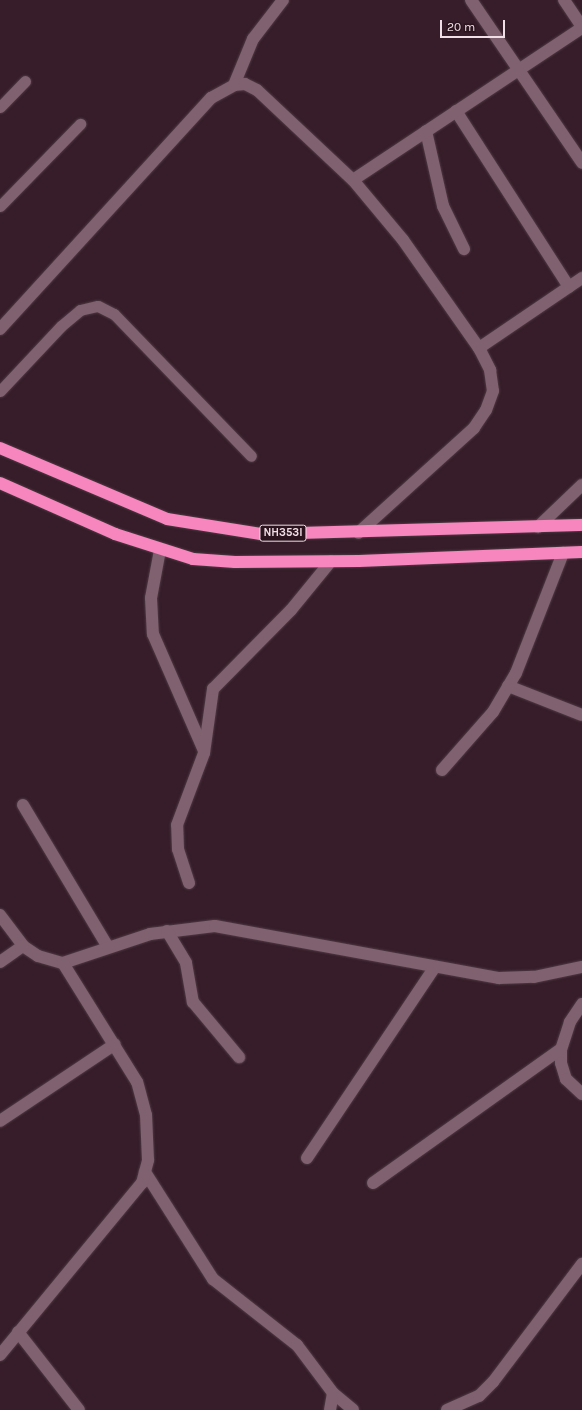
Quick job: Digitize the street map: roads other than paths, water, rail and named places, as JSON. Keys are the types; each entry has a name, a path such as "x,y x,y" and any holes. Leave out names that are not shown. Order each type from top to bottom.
{"highway":[{"name":"NH353I","path":"0,448 167,519 261,534 582,525"},
{"path":"0,483 62,513 160,550 217,562 331,561 582,552"}],"street":[{"path":"234,85 252,39 283,0"},
{"path":"471,0 582,163"},
{"path":"353,180 582,27 564,0"},
{"path":"0,329 211,98 234,85 245,84 257,90 353,180 403,240 479,348 490,370 493,391 486,410 474,428 358,532"},
{"path":"456,111 569,287"},
{"path":"426,131 443,206 464,249"},
{"path":"479,348 582,278"},
{"path":"538,527 582,485"},
{"path":"160,550 151,598 152,634 204,753"},
{"path":"442,770 493,712 508,686 563,553"},
{"path":"189,883 178,849 177,825 204,753 213,689 292,610 331,561"},
{"path":"508,686 582,716"},
{"path":"23,805 108,947"},
{"path":"0,915 23,946 38,956 63,963 108,947 167,931 215,926 434,968 499,978 534,977 582,967"},
{"path":"167,931 186,963 193,1002 239,1057"},
{"path":"0,962 23,946"},
{"path":"0,1355 142,1183 145,1172 149,1134 146,1115 137,1082 115,1044 63,963"},
{"path":"307,1158 434,968"},
{"path":"582,1004 570,1022 561,1048 561,1063 566,1079 582,1094"},
{"path":"0,1121 115,1044"},
{"path":"373,1182 561,1048"},
{"path":"145,1172 213,1279 297,1345 333,1393 353,1410"},
{"path":"447,1410 478,1396 493,1382 582,1264"},
{"path":"18,1332 79,1410"},
{"path":"330,1410 333,1393"}],"lane":[{"path":"0,107 25,81"},
{"path":"0,206 80,124"},
{"path":"0,391 66,322 80,310 98,306 114,314 251,456"}]}
